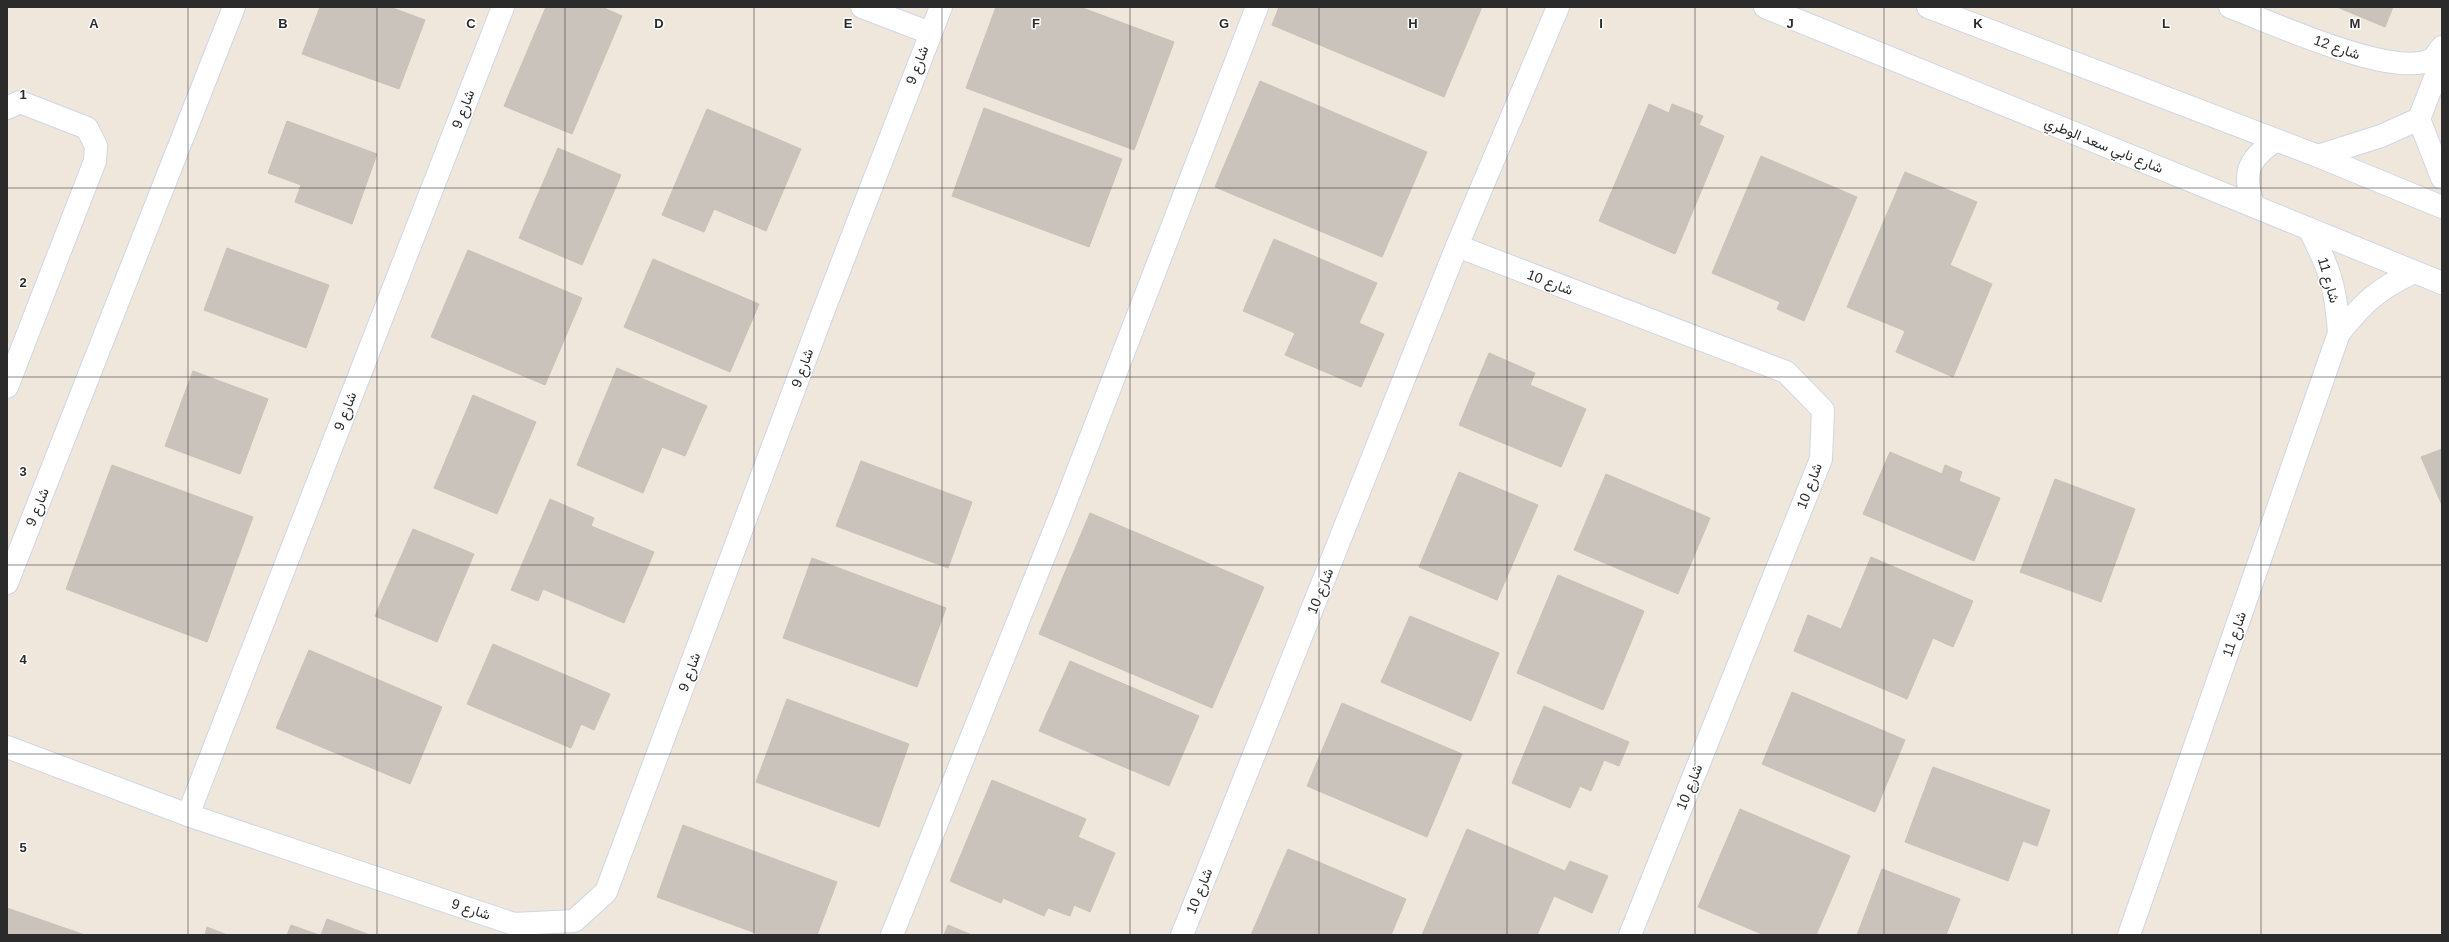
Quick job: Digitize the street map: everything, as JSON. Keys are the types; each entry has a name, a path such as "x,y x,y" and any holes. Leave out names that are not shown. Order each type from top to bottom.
{"street":[{"name":"شارع 9","path":"7,583 234,7"},
{"name":"شارع 9","path":"188,815 503,7"},
{"name":"شارع 9","path":"862,7 930,33"},
{"name":"شارع 9","path":"7,747 188,815 514,924 574,921 606,892 941,7"},
{"path":"892,935 1063,509 1257,7"},
{"name":"شارع 10","path":"1182,935 1457,246 1558,7"},
{"name":"شارع نابي سعد الوطري","path":"1765,7 2442,283"},
{"path":"1928,7 2275,141 2318,156 2442,207"},
{"name":"شارع 12","path":"2230,7 2345,50 2388,63 2414,64 2433,59 2442,47"},
{"path":"2442,60 2419,119 2442,178"},
{"path":"7,108 20,102 87,128 96,146 95,161 7,387"},
{"path":"2318,156 2381,136 2419,119"},
{"path":"2254,206 2247,188 2249,168 2259,152 2275,141"},
{"name":"شارع 11","path":"2309,229 2326,261 2337,296 2339,333"},
{"name":"شارع 10","path":"1457,246 1786,372 1823,410 1820,459 1630,935"},
{"name":"شارع 11","path":"2129,935 2339,333 2360,307 2384,286 2414,272"}],"building":[{"path":"320,7 390,7 425,20 399,89 302,54"},
{"path":"546,7 602,7 622,16 572,134 504,106"},
{"path":"996,7 1080,7 1174,42 1134,150 966,88"},
{"path":"1279,7 1482,7 1444,97 1272,25"},
{"path":"2337,7 2393,7 2385,27"},
{"path":"1260,81 1427,152 1382,257 1215,187"},
{"path":"1649,104 1669,113 1672,104 1703,116 1699,125 1724,136 1675,254 1599,221"},
{"path":"984,108 1122,159 1089,247 952,196"},
{"path":"707,109 801,149 766,231 714,209 704,232 662,215"},
{"path":"287,121 377,154 352,224 295,202 301,185 268,173"},
{"path":"558,148 621,175 582,265 519,238"},
{"path":"1761,156 1857,197 1804,321 1777,309 1780,302 1712,273"},
{"path":"1905,172 1977,202 1950,265 1992,284 1953,377 1896,352 1905,331 1847,307"},
{"path":"1274,239 1377,283 1359,323 1384,334 1361,387 1285,355 1295,333 1243,311"},
{"path":"227,248 329,285 306,348 204,310"},
{"path":"468,250 582,298 545,385 431,337"},
{"path":"653,259 759,304 730,372 624,327"},
{"path":"1489,353 1535,373 1530,385 1586,409 1561,467 1459,425"},
{"path":"617,368 707,406 685,456 662,447 643,493 577,465"},
{"path":"193,371 268,399 240,474 165,446"},
{"path":"473,395 536,422 497,514 434,488"},
{"path":"2442,449 2442,505 2421,457"},
{"path":"1890,452 1942,474 1945,465 1962,472 1959,481 2000,498 1974,561 1863,514"},
{"path":"861,461 972,502 948,568 836,526"},
{"path":"112,465 253,517 207,642 66,589"},
{"path":"1459,472 1538,505 1497,600 1419,567"},
{"path":"1606,474 1710,518 1678,594 1574,550"},
{"path":"2055,479 2135,509 2101,602 2020,572"},
{"path":"550,499 594,518 591,526 654,552 624,623 543,589 538,601 511,590"},
{"path":"1090,513 1264,587 1212,708 1039,634"},
{"path":"413,529 474,554 437,642 375,616"},
{"path":"1871,557 1973,601 1953,647 1933,638 1907,699 1794,651 1808,615 1841,629"},
{"path":"812,558 946,608 917,687 783,638"},
{"path":"1558,575 1644,611 1603,710 1517,673"},
{"path":"1410,616 1499,653 1471,721 1381,682"},
{"path":"493,644 610,694 594,730 581,724 571,748 467,704"},
{"path":"309,650 442,707 410,784 276,728"},
{"path":"1070,661 1199,716 1169,786 1039,731"},
{"path":"1792,692 1905,740 1875,812 1762,764"},
{"path":"787,699 909,744 879,827 756,782"},
{"path":"1342,703 1462,754 1427,837 1307,786"},
{"path":"1544,706 1629,742 1619,766 1604,760 1591,791 1580,786 1570,808 1512,783"},
{"path":"1933,767 2050,810 2037,846 2023,841 2008,881 1905,842"},
{"path":"992,780 1086,819 1078,837 1115,853 1090,912 1074,905 1070,916 1048,908 1044,916 1003,898 1001,903 950,881"},
{"path":"1740,809 1850,856 1816,935 1764,935 1698,907"},
{"path":"683,825 837,882 817,935 761,935 657,897"},
{"path":"1467,829 1565,871 1570,861 1608,876 1592,913 1554,896 1537,935 1422,935"},
{"path":"1288,849 1406,899 1391,935 1251,935"},
{"path":"1882,869 1960,899 1946,935 1857,935"},
{"path":"7,908 85,935 7,935"},
{"path":"327,919 370,935 321,935"},
{"path":"291,925 319,935 287,935"},
{"path":"948,925 972,935 944,935"},
{"path":"207,927 227,935 205,935"}]}
